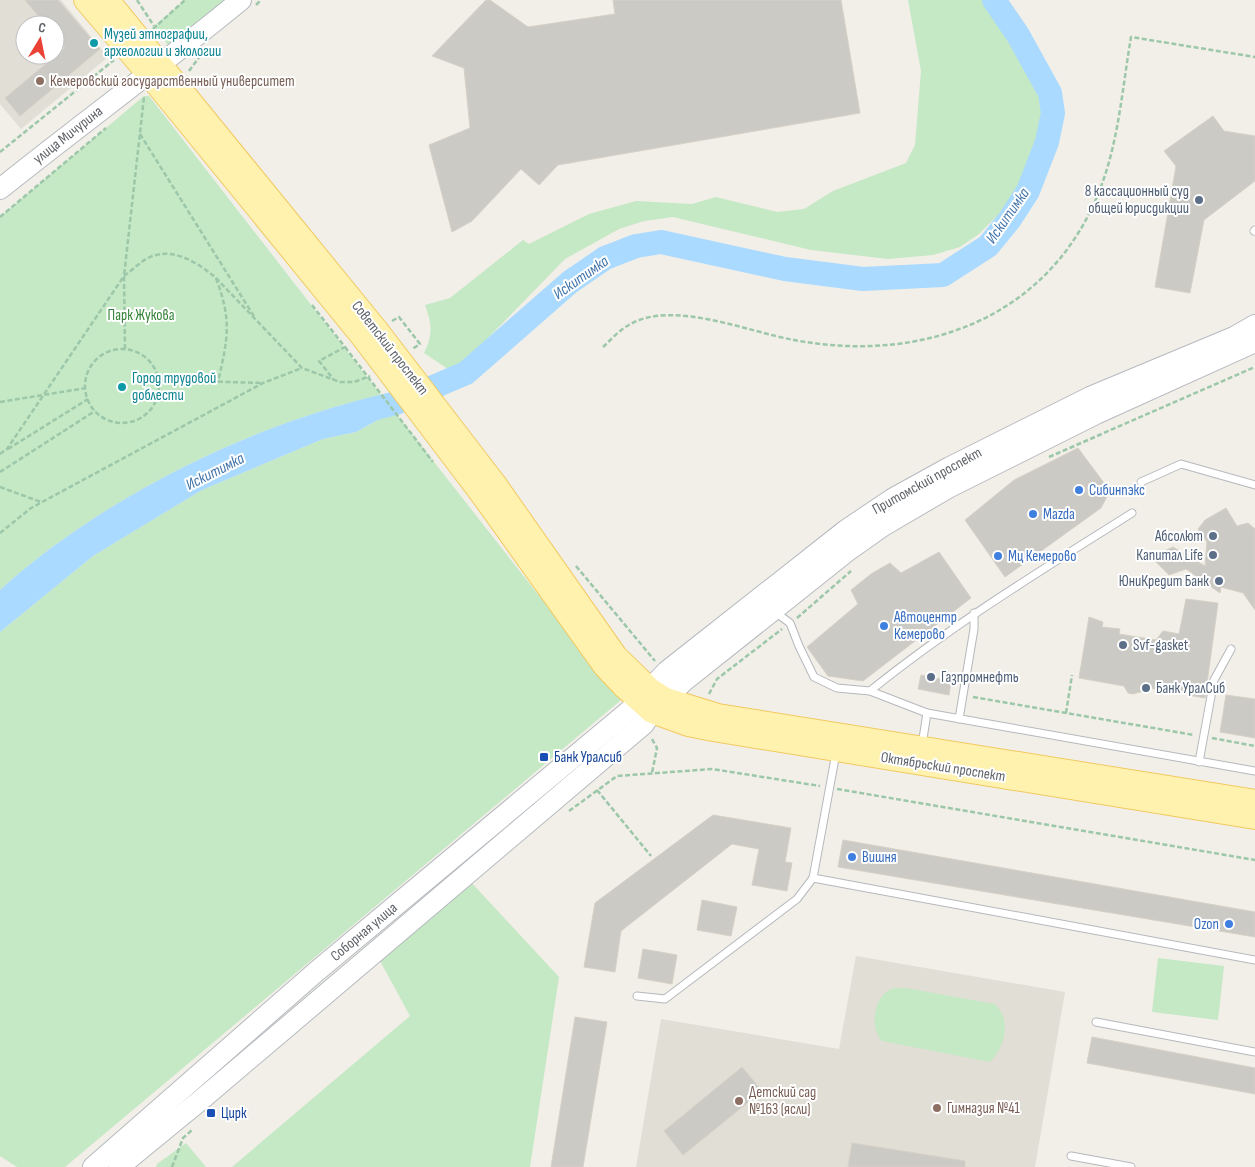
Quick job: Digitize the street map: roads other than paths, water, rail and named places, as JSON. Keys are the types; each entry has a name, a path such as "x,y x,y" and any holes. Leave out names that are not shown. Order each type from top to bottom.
{"main road":[{"name":"Советский проспект","path":"85,0 154,70"},
{"name":"Советский проспект","path":"108,0 154,70 368,335 651,700"},
{"name":"улица Мичурина","path":"0,189 154,70 240,0"},
{"name":"Притомский проспект","path":"651,700 667,671 793,572 892,499 950,466 1090,397 1234,337 1255,325"},
{"name":"Притомский проспект","path":"651,700 683,682 869,534 948,488 1096,414 1255,342"},
{"name":"Октябрьский проспект","path":"651,700 718,715 1255,801"},
{"name":"Октябрьский проспект","path":"651,700 688,725 1255,818"},
{"name":"Соборная улица","path":"93,1167 318,971 644,724 651,700"},
{"name":"Соборная улица","path":"122,1165 202,1099 466,860"}],"lane":[{"path":"1141,482 1181,464 1255,485"},
{"path":"870,691 918,653 974,613 1132,513"},
{"path":"773,610 790,623 798,646 814,677 837,688 870,691 927,713 1255,771"},
{"path":"958,719 974,629 974,613"},
{"path":"1199,762 1214,680 1230,649"},
{"path":"922,747 927,713"},
{"path":"637,996 665,999 797,899 813,878 836,750"},
{"path":"813,878 1255,960"},
{"path":"1096,1022 1255,1052"},
{"path":"1071,1156 1131,1167"}],"water":[{"path":"381,395 394,411 356,432 323,439 202,490 93,556 0,632 0,590 83,525 130,496 178,470 229,446 280,425 331,408"}],"waterway":[{"name":"Искитимка","path":"357,413 396,403 466,373 570,282 605,258 636,246 661,242 785,269 863,279 943,275 988,246 1010,219 1028,191 1047,142 1053,113 1050,93 1018,35 994,0"}],"place":[{"name":"Музей этнографии, археологии и экологии","path":"94,43"},
{"name":"Кемеровский государственный университет","path":"40,81"},
{"name":"8 кассационный суд общей юрисдикции","path":"1199,200"},
{"name":"Город трудовой доблести","path":"122,387"},
{"name":"Сибинпэкс","path":"1079,490"},
{"name":"Mazda","path":"1033,514"},
{"name":"Абсолют","path":"1213,536"},
{"name":"Капитал Life","path":"1213,555"},
{"name":"Мц Кемерово","path":"998,556"},
{"name":"ЮниКредит Банк","path":"1219,581"},
{"name":"Автоцентр Кемерово","path":"884,626"},
{"name":"Svf-gasket","path":"1123,645"},
{"name":"Газпромнефть","path":"931,677"},
{"name":"Банк УралСиб","path":"1146,688"},
{"name":"Банк Уралсиб","path":"544,757"},
{"name":"Вишня","path":"852,857"},
{"name":"Ozon","path":"1229,924"},
{"name":"Детский сад №163 (ясли)","path":"739,1101"},
{"name":"Гимназия №41","path":"937,1108"},
{"name":"Цирк","path":"211,1113"}],"park label":[{"name":"Парк Жукова","path":"141,315"}]}
